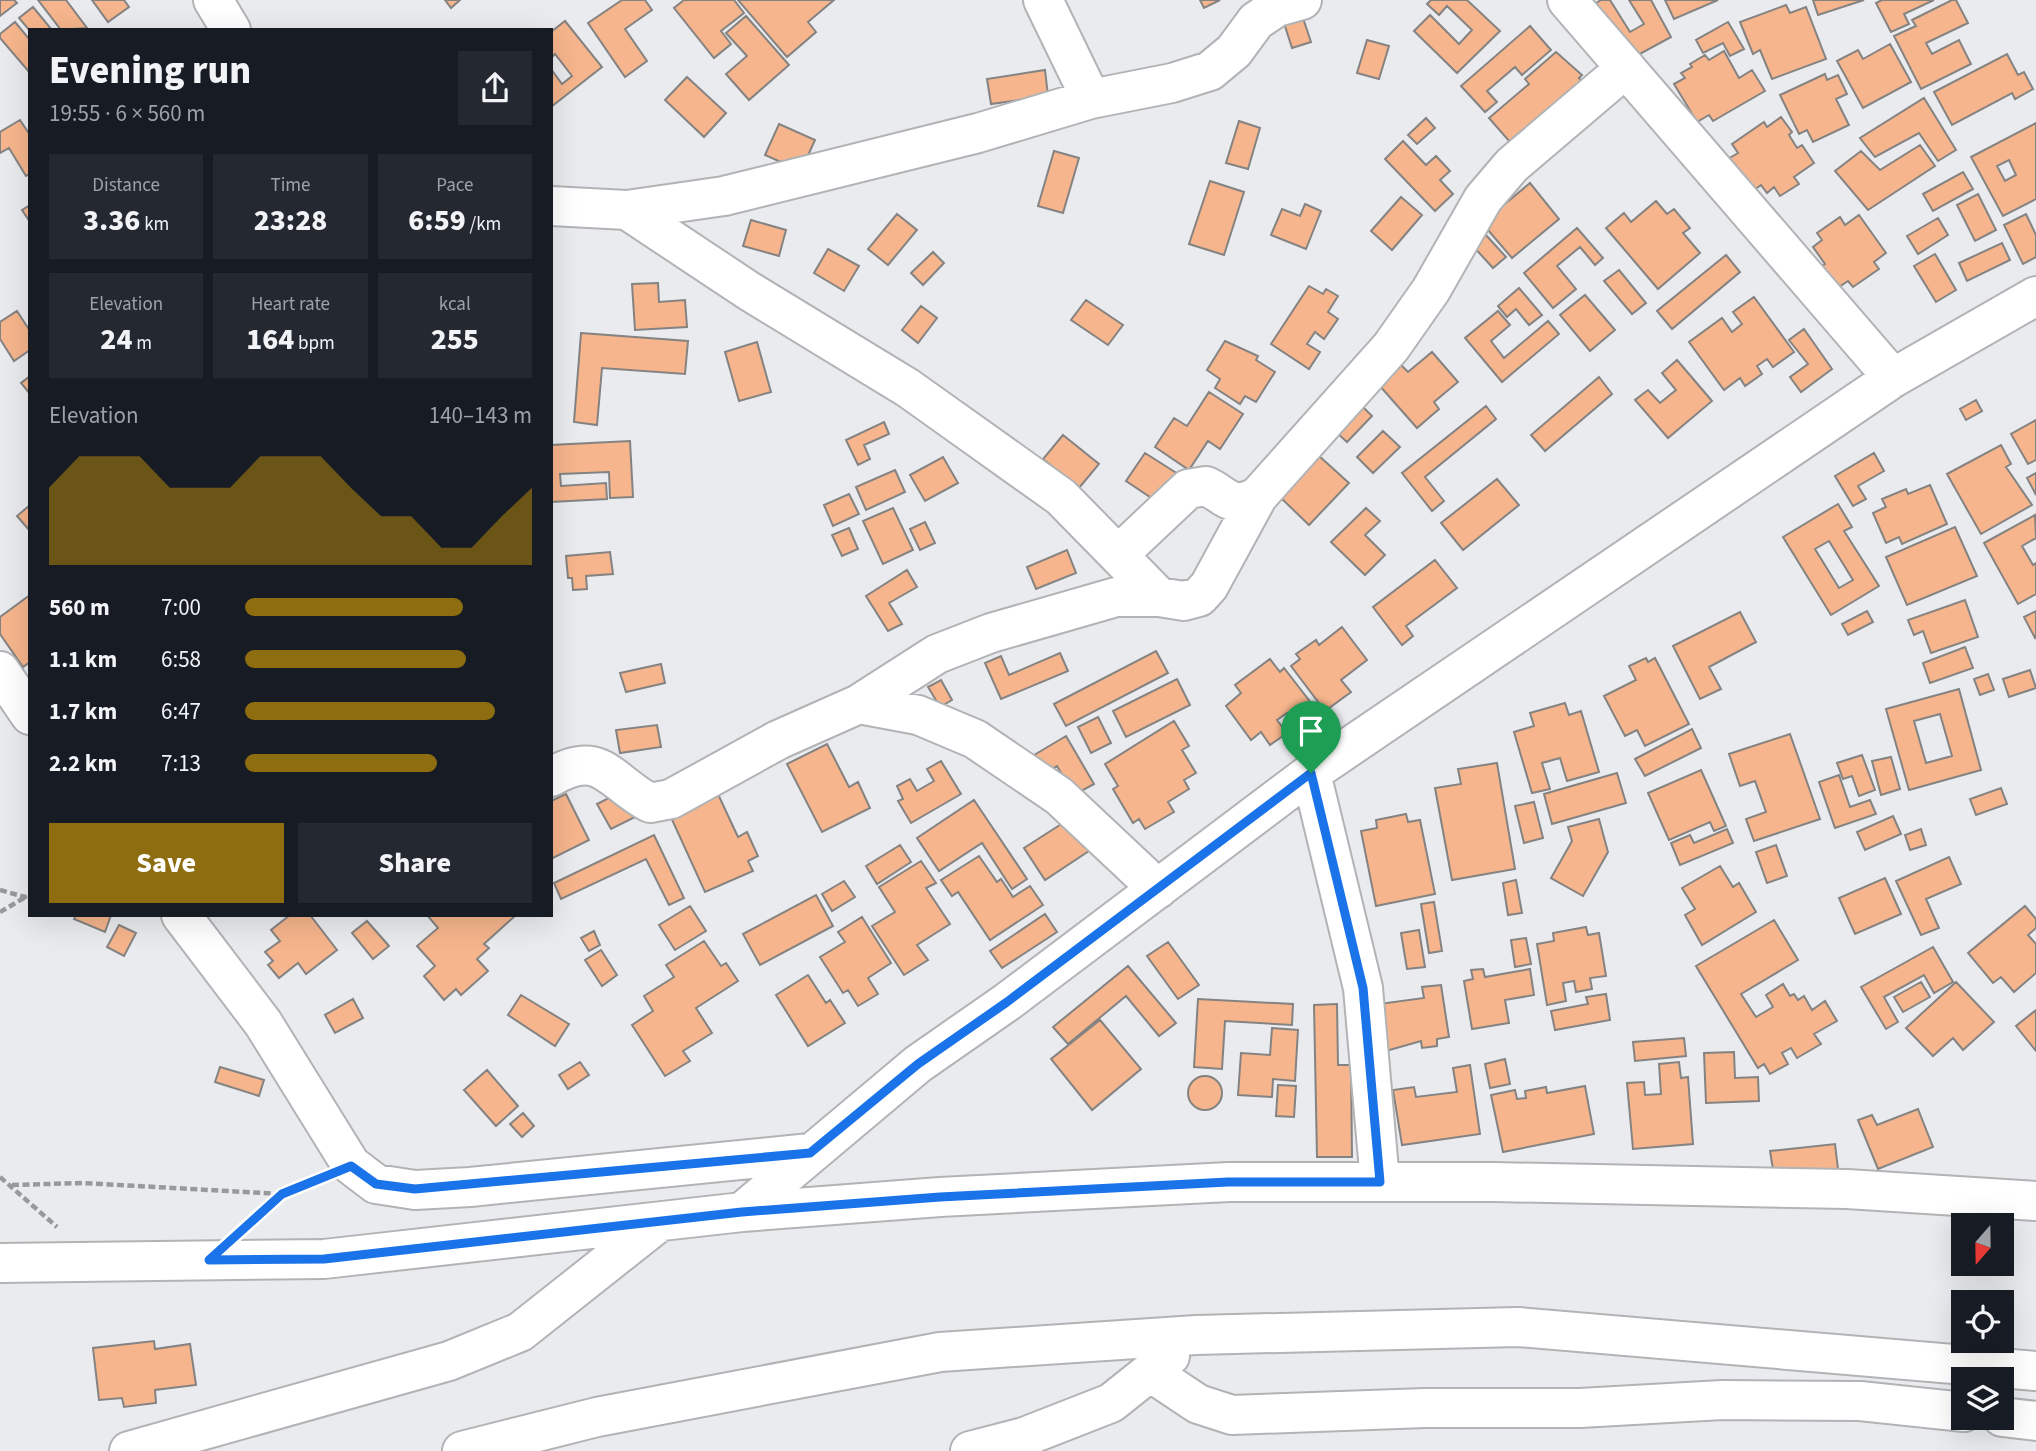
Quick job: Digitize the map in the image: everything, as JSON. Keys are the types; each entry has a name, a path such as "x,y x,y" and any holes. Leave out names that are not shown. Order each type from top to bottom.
{"main road":[{"path":"213,0 230,28"},
{"path":"1042,0 1091,99"},
{"path":"553,206 628,210 724,196 978,133 1091,99 1172,83 1210,71 1234,51 1256,20 1277,7 1302,0"},
{"path":"1566,0 1893,378"},
{"path":"553,776 570,765 597,765 650,803 671,799 778,740 859,704 937,654 990,633 1116,597 1159,597 1184,601 1199,597 1209,586 1258,496 1391,347 1431,290 1483,199 1512,165 1626,68"},
{"path":"628,210 749,291 908,388 1060,497 1159,597"},
{"path":"742,1212 918,1064 1158,889 1311,773 1893,378 2036,296"},
{"path":"1118,555 1188,489 1206,486 1230,502 1244,503 1258,496"},
{"path":"0,671 28,712"},
{"path":"859,704 918,715 975,739 1059,796 1158,889"},
{"path":"1311,773 1363,988 1380,1182"},
{"path":"201,922 351,1166 376,1184 415,1189 810,1153"},
{"path":"0,1263 324,1259 742,1212 940,1197 1228,1182 1847,1189 2036,1201"},
{"path":"129,1451 449,1362 520,1332 659,1222"},
{"path":"463,1451 597,1417 940,1352 1196,1335 1518,1327 2036,1371"},
{"path":"970,1451 1024,1437 1111,1403 1196,1335"},
{"path":"1150,1372 1198,1404 1232,1415 1425,1408 1580,1408 1722,1400 1860,1401 1951,1411"},
{"path":"2014,1418 2036,1421"}],"path":[{"path":"0,890 27,896"},
{"path":"0,912 27,896"},
{"path":"209,1260 282,1194 351,1166"},
{"path":"0,1177 97,1262"},
{"path":"12,1185 83,1183 282,1194"}],"building":[{"path":"0,0 14,0 17,3 0,16"},
{"path":"38,0 66,0 87,28 59,28"},
{"path":"92,0 124,0 129,7 108,22"},
{"path":"445,0 460,0 451,8"},
{"path":"622,0 645,0 652,10 625,29 647,61 625,77 588,23"},
{"path":"684,0 734,0 744,13 721,31 731,44 714,58 674,8"},
{"path":"738,0 834,0 808,22 816,32 787,57"},
{"path":"1200,0 1220,0 1204,8"},
{"path":"1431,0 1467,0 1500,31 1457,73 1414,31 1430,15 1459,44 1472,30 1447,6 1439,15 1427,4"},
{"path":"1601,0 1610,0 1630,32 1644,24 1629,0 1651,0 1671,37 1627,61 1588,8"},
{"path":"1665,0 1718,0 1674,19"},
{"path":"1813,0 1864,0 1818,15"},
{"path":"1882,0 1934,0 1904,14 1909,24 1891,32 1876,3"},
{"path":"1956,0 1968,23 1926,43 1932,54 1959,40 1971,64 1921,89 1894,36 1916,26 1912,20"},
{"path":"1786,5 1790,13 1806,7 1826,59 1772,79 1760,50 1753,54 1740,22"},
{"path":"33,7 50,28 28,29 19,18"},
{"path":"1302,15 1311,42 1292,48 1283,20"},
{"path":"746,16 789,65 749,100 726,74 747,56 726,33"},
{"path":"565,21 602,67 553,105 553,72 562,84 572,76 555,54 553,56 553,30"},
{"path":"15,22 28,38 28,71 0,38 0,34"},
{"path":"1728,22 1744,49 1730,56 1723,43 1703,53 1696,40"},
{"path":"1530,26 1551,50 1522,75 1515,67 1487,91 1497,102 1485,112 1461,86"},
{"path":"1367,40 1389,46 1379,79 1357,73"},
{"path":"1890,44 1911,82 1863,108 1837,61 1858,50 1863,59"},
{"path":"1724,51 1739,78 1752,70 1765,91 1713,121 1709,115 1697,122 1674,84 1685,78 1681,73 1692,67 1690,64 1705,55 1709,60"},
{"path":"1556,52 1582,75 1579,78 1590,91 1516,149 1489,118 1529,84 1525,79"},
{"path":"2007,54 2018,75 2024,72 2033,89 2015,99 2012,93 1952,125 1934,92"},
{"path":"1045,70 1048,96 991,104 987,79"},
{"path":"1825,74 1827,80 1838,75 1847,94 1836,99 1849,125 1813,142 1807,130 1799,134 1780,95"},
{"path":"687,77 726,113 704,137 665,100"},
{"path":"1924,98 1956,150 1938,161 1919,133 1875,157 1860,138"},
{"path":"1781,117 1792,132 1789,135 1797,148 1802,145 1814,163 1794,177 1799,184 1780,196 1774,187 1767,193 1761,185 1751,192 1728,159 1738,153 1732,144 1764,122 1767,127"},
{"path":"1426,118 1435,128 1417,144 1408,135"},
{"path":"20,120 28,132 28,175 26,176 9,148 0,153 0,132"},
{"path":"1239,121 1260,128 1248,169 1226,163"},
{"path":"2036,123 2036,199 2003,216 1971,157","holes":["2009,160 2016,175 2005,181 1997,166"]},
{"path":"779,124 815,140 801,171 765,155"},
{"path":"1403,141 1426,165 1436,156 1450,171 1440,180 1453,194 1435,211 1385,159"},
{"path":"1920,145 1935,166 1868,210 1835,171 1861,151 1880,170"},
{"path":"1054,151 1079,158 1063,213 1038,206"},
{"path":"1963,172 1973,189 1933,211 1923,194"},
{"path":"1210,181 1244,192 1224,255 1189,244"},
{"path":"1530,183 1559,219 1512,258 1482,223"},
{"path":"1978,194 1996,230 1975,241 1957,205"},
{"path":"1401,197 1422,215 1392,250 1371,231"},
{"path":"1656,201 1667,214 1674,209 1690,228 1683,233 1700,253 1658,289 1606,228 1624,213 1631,222"},
{"path":"1305,204 1321,211 1306,249 1271,235 1282,209 1300,216"},
{"path":"28,206 28,219 22,210"},
{"path":"897,214 917,230 888,265 868,249"},
{"path":"2026,214 2036,235 2036,257 2023,264 2004,225"},
{"path":"1859,215 1886,253 1874,262 1879,269 1853,287 1848,281 1833,291 1818,269 1825,264 1813,247 1822,240 1817,233 1840,217 1845,225"},
{"path":"1938,218 1948,235 1918,254 1907,236"},
{"path":"751,220 786,230 779,256 743,246"},
{"path":"1577,228 1603,258 1595,265 1580,247 1557,266 1576,289 1553,308 1524,273"},
{"path":"1485,234 1506,257 1493,268 1472,245"},
{"path":"2002,243 2010,260 1967,281 1959,263"},
{"path":"828,249 859,266 844,291 814,273"},
{"path":"933,252 944,263 923,285 911,273"},
{"path":"1935,254 1956,290 1936,302 1914,266"},
{"path":"1726,255 1740,272 1672,329 1657,311"},
{"path":"1619,270 1646,303 1632,314 1604,281"},
{"path":"658,283 659,302 685,300 687,327 635,330 632,284"},
{"path":"1309,286 1323,294 1326,289 1338,296 1328,312 1338,319 1324,339 1315,332 1307,344 1320,352 1309,369 1271,344"},
{"path":"1519,288 1542,315 1529,325 1516,309 1507,317 1498,306"},
{"path":"1585,295 1615,330 1590,351 1560,315"},
{"path":"1754,297 1794,352 1773,367 1767,359 1757,366 1762,374 1745,386 1740,378 1724,390 1689,342 1722,318 1732,332 1742,324 1733,312"},
{"path":"1086,300 1123,325 1108,345 1071,320"},
{"path":"921,306 937,318 918,343 902,330"},
{"path":"17,311 28,328 28,351 14,361 0,339 0,322"},
{"path":"1498,311 1510,325 1491,341 1504,358 1548,321 1559,334 1502,382 1465,338"},
{"path":"1804,329 1832,369 1801,392 1790,377 1808,364 1789,340"},
{"path":"581,333 688,341 685,374 602,368 597,425 574,422"},
{"path":"1225,341 1258,356 1256,360 1275,372 1256,402 1245,396 1240,404 1215,388 1220,379 1207,370"},
{"path":"757,342 771,392 739,401 725,352"},
{"path":"1432,352 1458,382 1434,402 1439,409 1417,428 1379,385 1401,365 1408,372"},
{"path":"1677,360 1712,401 1668,438 1635,400 1648,390 1660,403 1676,390 1662,373"},
{"path":"1599,377 1612,394 1545,451 1531,435"},
{"path":"28,378 28,392 21,383"},
{"path":"1209,392 1243,414 1220,449 1208,441 1189,470 1155,447 1174,418 1187,426"},
{"path":"1976,400 1982,411 1966,420 1960,409"},
{"path":"1361,405 1372,416 1347,442 1335,431"},
{"path":"1486,406 1496,419 1425,477 1444,501 1432,511 1402,473"},
{"path":"2036,420 2036,460 2028,464 2011,434"},
{"path":"884,422 889,434 864,445 870,459 858,465 846,440"},
{"path":"1383,431 1400,447 1373,473 1357,457"},
{"path":"1063,435 1099,464 1079,488 1043,459"},
{"path":"630,441 633,497 610,498 609,472 560,474 561,486 606,483 607,499 553,502 553,445"},
{"path":"2001,445 2011,464 2006,467 2032,505 1981,534 1947,474"},
{"path":"1145,453 1178,474 1159,503 1126,481"},
{"path":"1874,453 1884,471 1858,486 1866,499 1853,506 1835,476"},
{"path":"1318,455 1349,483 1309,525 1279,496"},
{"path":"943,457 958,483 925,501 910,475"},
{"path":"895,470 905,492 866,510 856,487"},
{"path":"2036,473 2036,495 2027,478"},
{"path":"1497,479 1519,505 1463,550 1441,523"},
{"path":"1930,485 1947,524 1902,544 1899,537 1886,543 1873,513 1886,507 1882,499 1906,489 1908,494"},
{"path":"849,494 859,514 833,526 824,505"},
{"path":"1838,504 1852,527 1844,531 1879,586 1831,615 1783,537","holes":["1829,541 1853,580 1839,588 1815,549"]},
{"path":"28,507 28,529 17,516"},
{"path":"893,508 913,550 883,564 863,521"},
{"path":"1366,508 1380,521 1365,535 1385,555 1365,575 1331,542"},
{"path":"2035,515 2036,538 2022,546 2033,565 2036,563 2036,594 2018,604 1984,543"},
{"path":"925,522 935,543 920,550 910,529"},
{"path":"1955,527 1977,576 1907,605 1886,557"},
{"path":"849,528 858,549 842,556 832,535"},
{"path":"1067,550 1076,573 1036,589 1027,567"},
{"path":"610,552 613,574 586,576 587,589 573,590 572,578 568,578 566,556"},
{"path":"1435,560 1457,588 1406,626 1413,636 1402,645 1373,607"},
{"path":"907,570 917,587 889,603 902,624 888,631 866,596"},
{"path":"28,596 28,663 23,667 0,634 0,617"},
{"path":"1965,600 1978,637 1931,653 1923,631 1914,635 1908,620"},
{"path":"1867,611 1873,622 1848,635 1842,624"},
{"path":"2036,611 2036,637 2035,638 2024,617"},
{"path":"1740,612 1756,642 1709,667 1721,689 1700,699 1673,646"},
{"path":"1342,627 1367,660 1341,680 1351,692 1325,711 1291,666 1300,659 1296,654 1316,640 1319,645"},
{"path":"1965,647 1973,668 1930,683 1923,663"},
{"path":"1156,651 1168,673 1066,726 1054,704"},
{"path":"1060,653 1068,671 1001,699 985,663 1001,656 1009,675"},
{"path":"1646,658 1648,662 1655,658 1689,724 1645,746 1637,730 1625,736 1604,696 1636,680 1629,666"},
{"path":"1270,659 1280,672 1284,668 1315,708 1295,724 1287,713 1277,720 1287,733 1270,745 1261,732 1251,740 1226,706 1241,693 1235,685"},
{"path":"661,664 665,683 626,692 620,673"},
{"path":"2030,670 2036,688 2009,697 2003,679"},
{"path":"1988,674 1994,690 1980,695 1974,679"},
{"path":"1177,679 1190,705 1126,737 1113,711"},
{"path":"941,680 952,700 940,707 928,687"},
{"path":"1959,689 1981,770 1909,790 1886,709","holes":["1940,714 1952,756 1926,763 1914,721"]},
{"path":"1565,703 1569,715 1581,711 1599,772 1567,781 1560,758 1542,763 1550,789 1532,793 1514,732 1534,726 1530,713"},
{"path":"1098,717 1111,743 1091,753 1078,727"},
{"path":"1174,721 1189,746 1182,750 1196,773 1184,780 1189,789 1168,802 1174,812 1145,829 1139,819 1133,823 1113,789 1118,786 1105,764"},
{"path":"657,725 661,747 620,753 616,730"},
{"path":"1692,729 1701,748 1645,776 1635,759"},
{"path":"1790,734 1820,819 1754,841 1746,819 1766,812 1755,781 1740,786 1729,754"},
{"path":"1066,736 1094,784 1074,795 1057,766 1039,776 1029,758"},
{"path":"827,744 849,787 858,782 870,808 822,832 787,764"},
{"path":"1862,755 1875,790 1859,796 1852,776 1843,779 1837,763"},
{"path":"1891,757 1900,789 1881,795 1872,761"},
{"path":"941,761 961,794 911,823 898,801 903,799 897,786 910,779 917,791 934,781 927,769"},
{"path":"1497,763 1515,869 1452,880 1435,788 1461,784 1458,769"},
{"path":"1701,770 1726,826 1714,831 1710,822 1669,840 1648,793"},
{"path":"1617,773 1626,803 1552,824 1544,794"},
{"path":"1839,775 1850,807 1870,800 1876,814 1835,828 1819,782"},
{"path":"2001,788 2007,804 1976,815 1970,799"},
{"path":"623,791 637,816 611,829 597,804"},
{"path":"717,792 738,837 747,832 758,856 748,861 753,871 705,892 669,813"},
{"path":"566,794 589,840 553,858 553,800"},
{"path":"974,800 1027,879 1012,889 982,843 939,871 917,838"},
{"path":"1534,802 1543,838 1524,843 1515,806"},
{"path":"1080,812 1101,843 1045,880 1024,848"},
{"path":"1406,814 1408,822 1420,820 1435,894 1376,906 1361,831 1377,828 1376,820"},
{"path":"1893,816 1901,834 1865,850 1857,832"},
{"path":"1599,819 1608,852 1583,896 1551,878 1572,841 1568,827"},
{"path":"1727,829 1733,843 1680,865 1671,843 1690,835 1694,843"},
{"path":"1921,829 1926,845 1910,850 1905,835"},
{"path":"654,835 684,898 669,905 646,859 561,899 554,883"},
{"path":"900,845 911,862 877,884 866,866"},
{"path":"1776,845 1787,876 1767,883 1756,852"},
{"path":"979,856 997,882 1001,879 1013,897 1030,886 1043,905 990,940 958,892 952,896 941,880"},
{"path":"1949,857 1961,884 1926,899 1939,928 1921,935 1896,881"},
{"path":"921,861 936,883 926,888 950,924 917,945 928,960 904,975 872,926 895,912 879,887"},
{"path":"1720,866 1733,887 1739,883 1756,912 1702,945 1685,915 1695,909 1682,888"},
{"path":"1885,878 1901,914 1855,934 1839,898"},
{"path":"1516,880 1522,913 1508,915 1503,883"},
{"path":"844,881 855,897 832,911 822,894"},
{"path":"816,895 833,926 760,965 743,934"},
{"path":"1434,902 1442,951 1429,953 1421,904"},
{"path":"690,906 706,931 675,950 659,925"},
{"path":"2025,906 2036,919 2036,928 2028,935 2036,944 2036,973 2014,992 2001,977 1993,983 1968,953"},
{"path":"1045,914 1057,932 1002,968 990,951"},
{"path":"75,917 110,917 105,932 74,919"},
{"path":"287,917 312,917 337,950 306,974 298,963 279,978 268,965 273,961 265,952 280,941 271,930"},
{"path":"429,917 514,917 484,944 489,948 477,959 488,971 461,995 456,989 444,1000 424,976 435,966 417,946 438,928"},
{"path":"862,917 891,963 868,978 878,994 858,1006 848,990 843,993 820,957 845,942 838,932"},
{"path":"1774,920 1798,960 1741,994 1756,1017 1773,1007 1766,995 1783,984 1790,996 1794,994 1798,1000 1804,996 1812,1010 1825,1001 1837,1021 1814,1034 1821,1044 1797,1058 1791,1048 1782,1053 1788,1064 1770,1074 1764,1064 1758,1068 1696,966"},
{"path":"367,921 389,946 373,959 352,933"},
{"path":"119,925 136,933 124,956 107,947"},
{"path":"1586,927 1588,935 1599,933 1606,976 1590,978 1592,989 1576,992 1574,981 1563,983 1566,1001 1547,1005 1537,944 1554,941 1553,933"},
{"path":"1419,930 1425,967 1407,969 1401,933"},
{"path":"594,931 600,945 589,951 581,938"},
{"path":"1526,938 1531,964 1515,967 1511,940"},
{"path":"704,941 721,966 726,963 738,981 696,1008 712,1033 683,1051 690,1061 665,1076 632,1025 653,1011 644,996 674,977 666,965"},
{"path":"1168,942 1199,985 1178,999 1147,956"},
{"path":"1933,947 1953,982 1934,993 1924,975 1884,997 1898,1022 1886,1029 1861,987"},
{"path":"601,950 617,975 602,986 585,960"},
{"path":"1128,966 1176,1023 1159,1036 1126,996 1068,1044 1053,1027"},
{"path":"1483,969 1485,977 1530,969 1534,995 1505,1000 1509,1023 1472,1029 1464,981 1473,979 1471,970"},
{"path":"808,975 826,1003 830,1000 845,1023 808,1046 776,995"},
{"path":"1921,982 1930,997 1903,1012 1894,997"},
{"path":"1956,982 1994,1022 1963,1050 1953,1038 1933,1056 1906,1028"},
{"path":"1441,985 1449,1037 1437,1039 1437,1046 1422,1048 1421,1041 1386,1051 1379,1004 1424,998 1422,987"},
{"path":"1606,994 1610,1020 1555,1030 1551,1011 1588,1004 1586,997"},
{"path":"521,995 569,1024 555,1046 508,1015"},
{"path":"353,999 363,1018 335,1033 325,1015"},
{"path":"1198,999 1293,1004 1292,1025 1225,1021 1222,1069 1194,1067"},
{"path":"1337,1004 1338,1065 1351,1065 1352,1157 1317,1157 1314,1005"},
{"path":"2036,1010 2036,1051 2016,1026"},
{"path":"1100,1020 1141,1069 1092,1110 1051,1059"},
{"path":"1272,1028 1298,1030 1295,1081 1273,1079 1272,1097 1238,1095 1241,1053 1270,1055"},
{"path":"1684,1038 1686,1056 1635,1061 1633,1042"},
{"path":"1734,1052 1735,1078 1758,1077 1759,1101 1706,1103 1704,1053"},
{"path":"1505,1059 1510,1084 1490,1088 1485,1064"},
{"path":"580,1062 589,1075 568,1089 559,1075"},
{"path":"1679,1062 1681,1078 1688,1077 1693,1144 1633,1149 1627,1083 1644,1082 1645,1095 1661,1094 1659,1064"},
{"path":"1470,1065 1480,1134 1402,1145 1393,1090 1414,1087 1416,1097 1457,1092 1453,1068"},
{"path":"220,1067 264,1080 259,1096 215,1082"},
{"path":"487,1070 518,1106 496,1126 464,1090"},
{"path":"1205,1076 1217,1081 1222,1093 1217,1105 1205,1110 1193,1105 1188,1093 1193,1081"},
{"path":"1278,1085 1296,1086 1294,1117 1276,1116"},
{"path":"1585,1086 1594,1134 1503,1152 1491,1095 1515,1090 1517,1099 1526,1098 1525,1091 1546,1087 1547,1093"},
{"path":"1918,1109 1933,1147 1878,1169 1858,1120 1872,1115 1877,1125"},
{"path":"523,1113 534,1126 522,1137 510,1124"},
{"path":"1835,1144 1838,1169 1774,1176 1770,1151"},
{"path":"154,1341 155,1349 190,1344 196,1385 155,1390 156,1403 124,1407 122,1398 99,1400 93,1348"}],"route":[{"path":"1311,773 1363,988 1380,1182 1228,1182 940,1197 742,1212 324,1259 209,1260 282,1194 351,1166 376,1184 415,1189 470,1187 606,1171 810,1153 918,1064 1007,1002 1311,773"}]}
